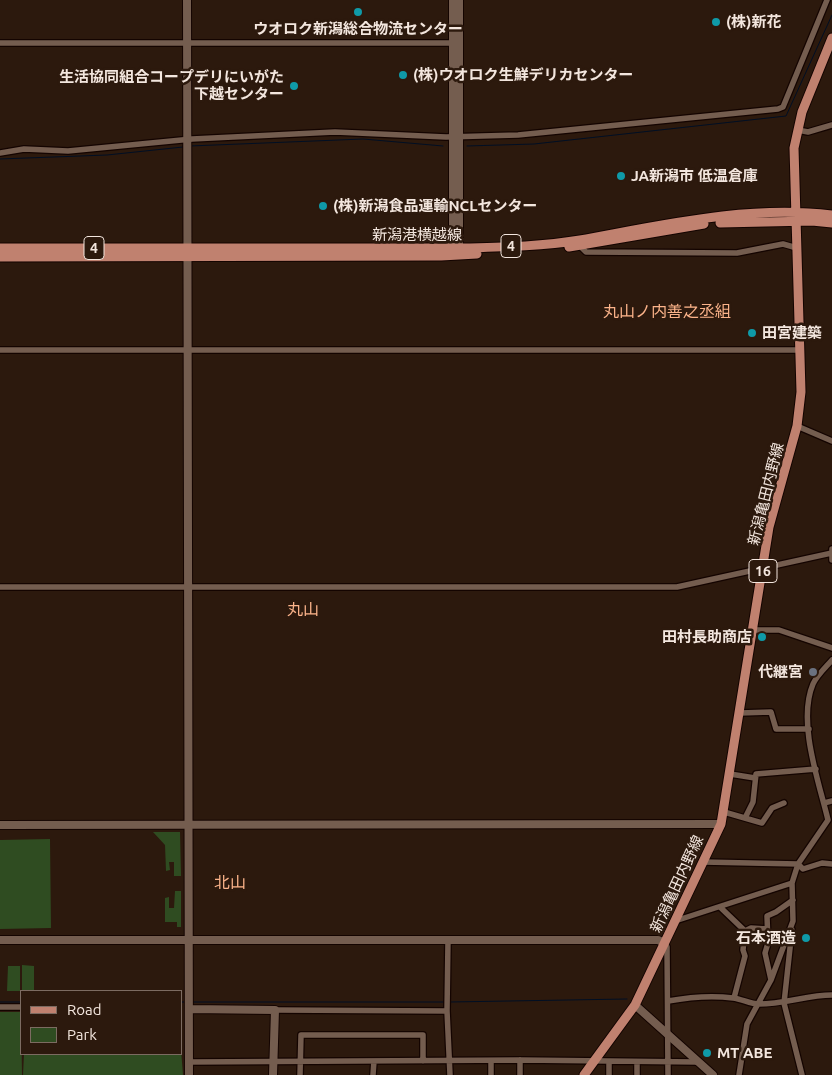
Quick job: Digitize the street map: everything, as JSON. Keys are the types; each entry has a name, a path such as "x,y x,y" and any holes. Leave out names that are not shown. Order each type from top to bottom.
{"main road":[{"name":"新潟亀田内野線","path":"584,1075 636,1005 721,824 724,812 769,527 797,426 801,392 794,148 802,112 832,38"},
{"name":"新潟港横越線","path":"0,257 188,253 530,252 580,246 707,224 832,215"},
{"name":"新潟港横越線","path":"455,251 531,246 578,240 708,217 795,217 832,223"},
{"name":"新潟港横越線","path":"0,248 188,253"}],"street":[{"path":"187,0 191,940 187,1007 189,1075"},
{"path":"453,0 456,135"},
{"path":"455,251 459,0"},
{"path":"0,153 24,149 68,151 187,140 335,132 518,135 778,109 783,107 828,0"},
{"path":"0,43 453,43"},
{"path":"798,130 808,132 832,125"},
{"path":"580,246 586,252 737,253 783,244 797,248"},
{"path":"0,350 800,350"},
{"path":"797,426 832,441"},
{"path":"0,587 677,587 832,554"},
{"path":"753,630 779,630 832,648"},
{"path":"802,1075 784,1003 793,920 792,883 798,864 828,820 810,743 808,700 814,683 832,660"},
{"path":"740,713 771,712 776,729 809,728"},
{"path":"745,818 753,802 756,774 816,768"},
{"path":"730,774 755,778"},
{"path":"824,803 832,801"},
{"path":"724,812 762,823 772,808 784,803"},
{"path":"0,825 721,824"},
{"path":"703,862 798,864 803,869 822,863 832,864"},
{"path":"675,921 792,883"},
{"path":"771,980 765,952 768,944 767,916 792,900"},
{"path":"720,907 745,931"},
{"path":"739,1075 747,1024 756,1004 771,980 793,920"},
{"path":"745,931 751,928 767,929"},
{"path":"734,998 745,956 743,950 745,931"},
{"path":"0,940 658,940 665,943 667,948 668,1075"},
{"path":"448,940 447,1011 450,1075"},
{"path":"668,1001 696,995 734,998 756,1004 784,1003 822,995 832,996"},
{"path":"636,1005 713,1075"},
{"path":"0,1007 20,1006"},
{"path":"187,1007 275,1010 447,1011"},
{"path":"273,1075 275,1010"},
{"path":"300,1075 301,1035 423,1035 423,1061"},
{"path":"189,1062 520,1060 637,1063 697,1062"},
{"path":"520,1060 520,1075"},
{"path":"373,1075 374,1061"},
{"path":"491,1061 491,1075"},
{"path":"609,1062 609,1075"},
{"path":"637,1063 637,1075"}],"green space":[{"path":"153,832 180,832 181,876 174,876 174,862 169,862 170,870 166,871 165,845"},
{"path":"50,839 51,928 0,929 0,840"},
{"path":"175,891 181,891 181,927 177,927 177,922 165,922 165,898 169,897 169,908 174,908"},
{"path":"22,965 34,966 34,990 22,990"},
{"path":"8,966 20,966 20,991 7,991"},
{"path":"0,1012 20,1012 22,1075 0,1075"},
{"path":"24,1055 181,1055 183,1075 23,1075"}],"waterway":[{"path":"467,146 534,144 786,116 832,15"},
{"path":"190,146 363,139 443,146"},
{"path":"0,159 107,155 183,147"},
{"path":"450,1002 627,999"},
{"path":"0,1002 20,1002"},
{"path":"193,1002 444,1002"}],"place":[{"name":"ウオロク新潟総合物流センター","path":"358,12"},
{"name":"(株)新花","path":"716,22"},
{"name":"(株)ウオロク生鮮デリカセンター","path":"403,75"},
{"name":"生活協同組合コープデリにいがた 下越センター","path":"294,86"},
{"name":"JA新潟市 低温倉庫","path":"621,176"},
{"name":"(株)新潟食品運輸NCLセンター","path":"323,206"},
{"name":"田宮建築","path":"752,333"},
{"name":"田村長助商店","path":"762,637"},
{"name":"代継宮","path":"813,672"},
{"name":"石本酒造","path":"806,938"},
{"name":"MT ABE","path":"707,1053"}],"district":[{"name":"丸山ノ内善之丞組","path":"667,312"},
{"name":"丸山","path":"303,610"},
{"name":"北山","path":"230,883"}]}
